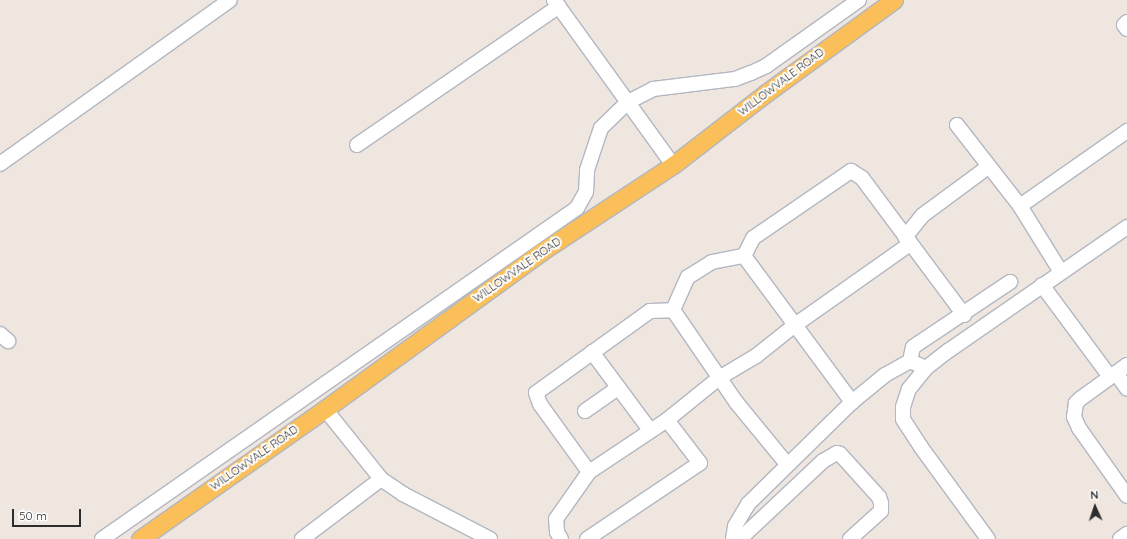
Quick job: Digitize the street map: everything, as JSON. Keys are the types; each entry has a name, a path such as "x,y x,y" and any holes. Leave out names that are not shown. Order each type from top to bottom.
{"main road":[{"name":"WILLOWVALE ROAD","path":"140,539 325,409 541,252 673,164 766,93 894,0"}],"street":[{"path":"0,164 230,0"},
{"path":"102,539 577,208 586,192 587,170 601,128 628,102 653,89 735,78 751,73 766,66 859,0"},
{"path":"357,145 557,3 673,164"},
{"path":"1127,22 1124,25 1127,29"},
{"path":"957,125 988,167 1020,206 1061,272"},
{"path":"1020,206 1127,132"},
{"path":"561,539 557,532 556,519 589,472 667,420 719,378 756,356 908,241 923,215 988,167"},
{"path":"744,256 753,238 851,171 862,178 964,315"},
{"path":"988,539 925,453 903,419 903,407 909,389 926,368 1042,285 1127,227"},
{"path":"673,310 688,278 712,262 744,256"},
{"path":"744,256 852,402"},
{"path":"733,539 741,514 787,464 852,402 885,375 910,361 913,347 964,315 1010,282"},
{"path":"1042,285 1118,372 1127,389"},
{"path":"589,472 540,404 536,393 650,311 673,310"},
{"path":"673,310 719,378 787,464"},
{"path":"592,352 650,430"},
{"path":"910,361 926,368"},
{"path":"1118,372 1080,398 1074,410 1074,417 1079,428 1127,496"},
{"path":"585,411 618,388"},
{"path":"325,409 381,479 403,494 490,539"},
{"path":"587,539 700,463 667,420"},
{"path":"740,539 823,461 836,453 845,459 879,497 881,503 881,510 850,539"},
{"path":"311,537 381,479"},
{"path":"1120,539 1127,534"}]}
